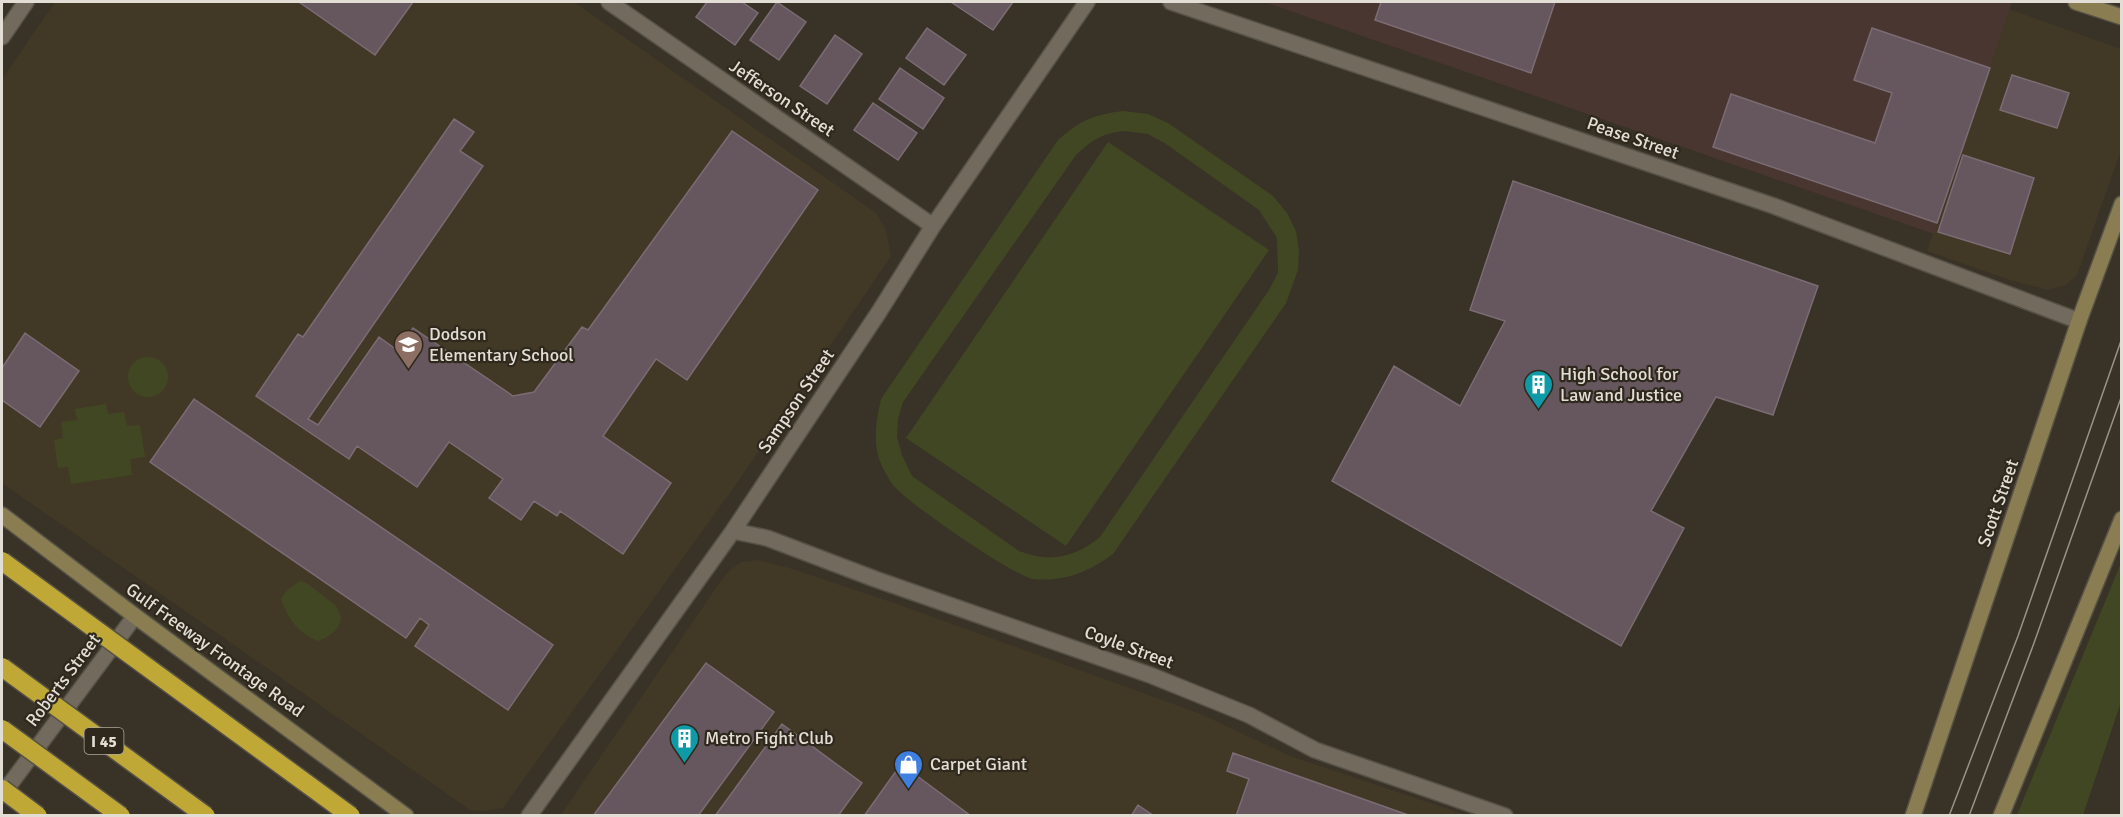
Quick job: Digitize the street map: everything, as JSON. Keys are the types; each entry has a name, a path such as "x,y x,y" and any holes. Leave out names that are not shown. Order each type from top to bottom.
{"highway":[{"path":"2,561 351,816"},
{"name":"I 45","path":"2,667 206,816"},
{"path":"2,729 121,816"},
{"path":"2,789 38,816"}],"main road":[{"path":"2076,2 2121,17"},
{"name":"Scott Street","path":"1913,816 2079,321 2121,204"},
{"name":"Gulf Freeway Frontage Road","path":"2,515 406,816"},
{"path":"2001,816 2121,519"}],"street":[{"path":"2,37 26,2"},
{"name":"Jefferson Street","path":"609,2 933,226"},
{"name":"Sampson Street","path":"529,816 733,531 879,312 933,226 1087,2"},
{"name":"Pease Street","path":"1170,2 1774,206 2079,321"},
{"name":"Coyle Street","path":"733,531 767,538 875,579 1150,675 1249,715 1319,752 1505,816"},
{"name":"Roberts Street","path":"2,795 135,616"}],"shaded area":[{"name":"Dodson Elementary School","path":"55,2 574,2 876,213 886,230 891,256 737,483 503,808 470,810 2,483 2,79"},
{"path":"1264,2 2012,2 1934,234"},
{"path":"2009,9 2121,49 2121,150 2077,275 2066,285 2048,290 2010,280 1927,251"},
{"path":"758,560 793,569 900,605 1201,714 1290,756 1466,815 560,816 720,582 741,562"}],"green space":[{"path":"1123,111 1148,114 1168,123 1273,196 1287,213 1296,231 1299,251 1298,270 1286,303 1113,554 1076,574 1055,579 1033,579 1005,566 961,538 918,507 893,485 882,466 877,450 878,415 881,399 1058,140 1088,119","holes":["1125,131 1148,134 1166,144 1259,210 1277,238 1278,273 1269,290 1100,537 1071,554 1051,557 1030,555 1019,551 912,476 897,437 898,419 903,402 1076,155 1092,141 1110,133"]},
{"path":"1108,142 1269,250 1066,546 906,438"},
{"path":"148,357 162,363 168,377 162,391 148,397 134,391 128,377 134,363"},
{"path":"106,404 108,414 124,412 127,426 140,425 145,457 130,459 132,475 71,484 68,467 58,468 54,440 63,438 61,422 77,420 75,409"},
{"path":"2121,563 2121,702 2083,815 2017,815"},
{"path":"301,581 333,603 340,612 341,618 337,628 329,636 318,641 295,625 281,600 287,591"}],"building":[{"path":"299,2 413,2 375,55"},
{"path":"707,2 742,2 758,13 735,45 696,17"},
{"path":"777,2 806,22 779,60 750,40"},
{"path":"951,2 1013,2 993,30"},
{"path":"1381,2 1555,2 1531,73 1375,20"},
{"path":"927,28 966,55 944,85 906,58"},
{"path":"1872,28 1990,68 1937,223 1713,147 1731,94 1875,143 1892,93 1854,80"},
{"path":"835,35 862,54 827,104 800,86"},
{"path":"900,68 944,98 923,129 879,99"},
{"path":"2012,75 2069,93 2057,128 2000,110"},
{"path":"873,103 917,133 898,160 854,130"},
{"path":"454,119 474,132 460,151 483,166 308,419 318,425 379,337 397,350 413,328 513,396 534,392 582,327 588,330 732,131 818,190 687,380 656,359 603,436 671,483 623,554 560,511 557,516 534,501 521,520 489,498 503,479 449,442 417,487 357,446 349,459 256,396 298,334 303,337"},
{"path":"1963,155 2034,178 2010,254 1938,232"},
{"name":"High School for Law and Justice","path":"1513,181 1818,286 1773,415 1716,397 1651,511 1684,528 1621,646 1332,481 1394,366 1460,406 1505,321 1470,310"},
{"path":"25,333 79,371 40,427 2,400 2,368"},
{"path":"194,399 553,645 508,710 415,646 429,625 420,618 406,638 150,462"},
{"name":"Metro Fight Club","path":"706,663 774,712 698,816 593,816"},
{"path":"782,724 862,783 838,816 715,816"},
{"path":"1233,753 1411,816 1236,816 1249,779 1227,771"},
{"name":"Carpet Giant","path":"901,764 971,816 864,816"},
{"path":"1138,805 1154,816 1131,816"}],"tram line":[{"path":"1949,816 2018,636 2122,338"},
{"path":"1969,816 2034,643 2122,395"}],"place":[{"name":"Dodson Elementary School","path":"408,370"},
{"name":"High School for Law and Justice","path":"1539,410"},
{"name":"Metro Fight Club","path":"684,764"},
{"name":"Carpet Giant","path":"909,790"}]}
